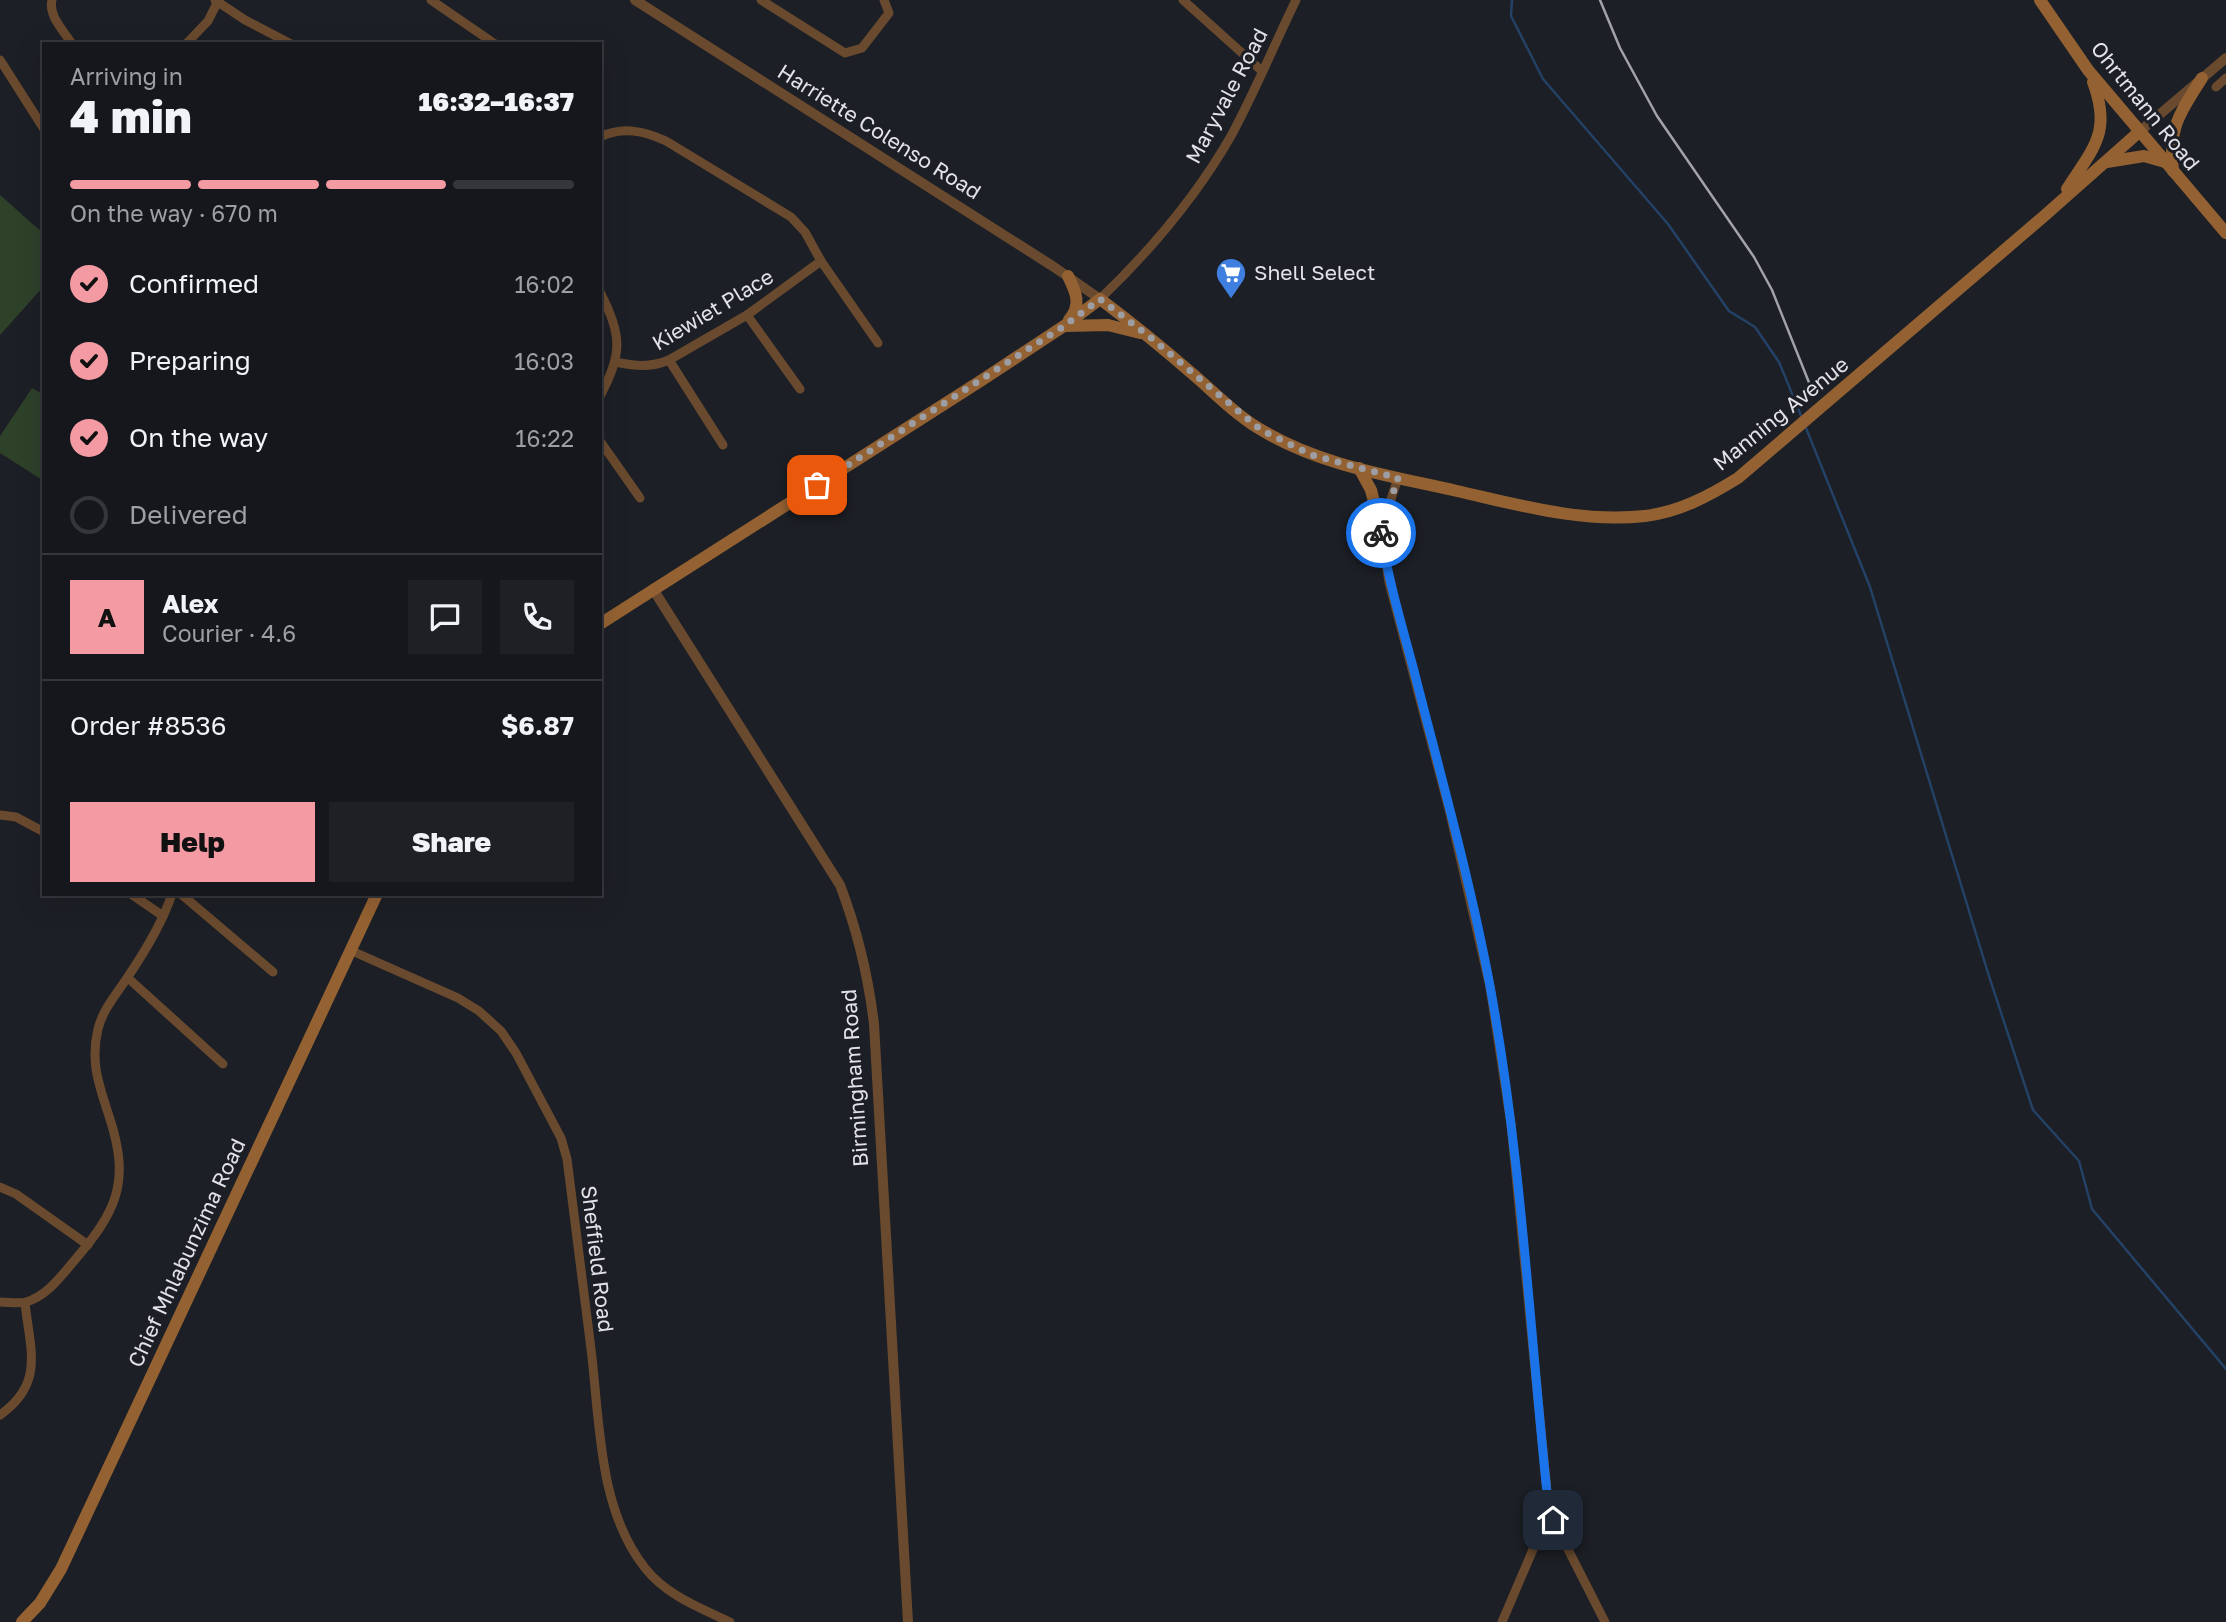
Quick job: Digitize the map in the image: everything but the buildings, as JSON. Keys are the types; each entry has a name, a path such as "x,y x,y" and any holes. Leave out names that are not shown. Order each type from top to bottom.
{"main road":[{"name":"Ohrtmann Road","path":"2040,0 2088,70 2226,233"},
{"path":"2057,204 2095,145 2102,126 2100,100 2088,70"},
{"path":"2102,164 2144,156 2169,166 2171,136 2183,107 2202,78"},
{"name":"Manning Avenue","path":"1100,299 1261,430 1312,455 1398,478 1545,511 1596,518 1648,516 1704,499 1738,478 2139,132"},
{"path":"1064,326 1073,315 1078,299 1068,276"},
{"path":"602,623 1064,326 1100,299"},
{"path":"1064,326 1108,325 1150,337"},
{"path":"1359,468 1371,490 1381,529"},
{"name":"Chief Mhlabunzima Road","path":"22,1622 40,1603 61,1569 376,896"}],"street":[{"path":"52,0 54,17 71,42"},
{"path":"431,0 492,42"},
{"name":"Harriette Colenso Road","path":"635,0 1100,299"},
{"path":"761,0 845,53 862,48 889,13 884,0"},
{"path":"1183,0 1262,71"},
{"name":"Maryvale Road","path":"1100,299 1147,253 1184,206 1231,136 1296,0"},
{"path":"188,42 208,21 216,1 288,42"},
{"name":"Manning Avenue","path":"2139,132 2226,58"},
{"path":"0,60 42,126"},
{"path":"2216,87 2226,78"},
{"path":"602,136 631,130 649,133 791,217 806,232 821,261 878,343"},
{"name":"Kiewiet Place","path":"615,362 639,366 656,365 669,360 747,315 821,261"},
{"path":"602,296 615,320 618,337 615,362 602,391"},
{"path":"747,315 800,389"},
{"path":"669,360 723,445"},
{"path":"602,444 640,498"},
{"path":"1398,478 1381,529 1389,582 1449,809 1490,987 1511,1124 1549,1512 1605,1622"},
{"name":"Birmingham Road","path":"653,589 840,884 853,919 867,973 874,1024 908,1622"},
{"path":"0,815 16,817 42,831"},
{"path":"134,896 163,916"},
{"path":"0,1302 25,1303 57,1282 101,1229 114,1207 120,1164 111,1120 97,1081 94,1047 100,1019 113,996 128,978 171,896"},
{"path":"183,896 273,972"},
{"name":"Sheffield Road","path":"352,951 458,998 501,1031 516,1053 561,1138 568,1159 605,1464 617,1517 631,1548 654,1578 677,1596 730,1622"},
{"path":"128,978 223,1064"},
{"path":"0,1187 16,1194 88,1245"},
{"path":"0,1415 22,1396 30,1381 31,1360 25,1303"},
{"path":"1502,1622 1549,1512"}],"green space":[{"path":"0,195 42,232 42,288 0,335"},
{"path":"32,388 42,394 42,480 0,453 0,436"}],"waterway":[{"path":"1512,0 1511,16 1543,79 1668,224 1729,311 1755,327 1779,362 1802,418"},
{"path":"1806,428 1870,587 1988,973 2033,1110 2079,1161 2092,1209 2226,1369"}],"railway":[{"path":"1600,0 1620,48 1657,116 1754,257 1772,290 1814,395"}],"way so far":[{"path":"817,485 982,380 1100,299 1261,430 1312,455 1398,478 1381,533"}],"place":[{"name":"Shell Select","path":"1231,300"}],"route":[{"path":"1381,533 1389,582 1449,809 1490,987 1511,1124 1541,1441 1549,1512 1553,1520"}]}
